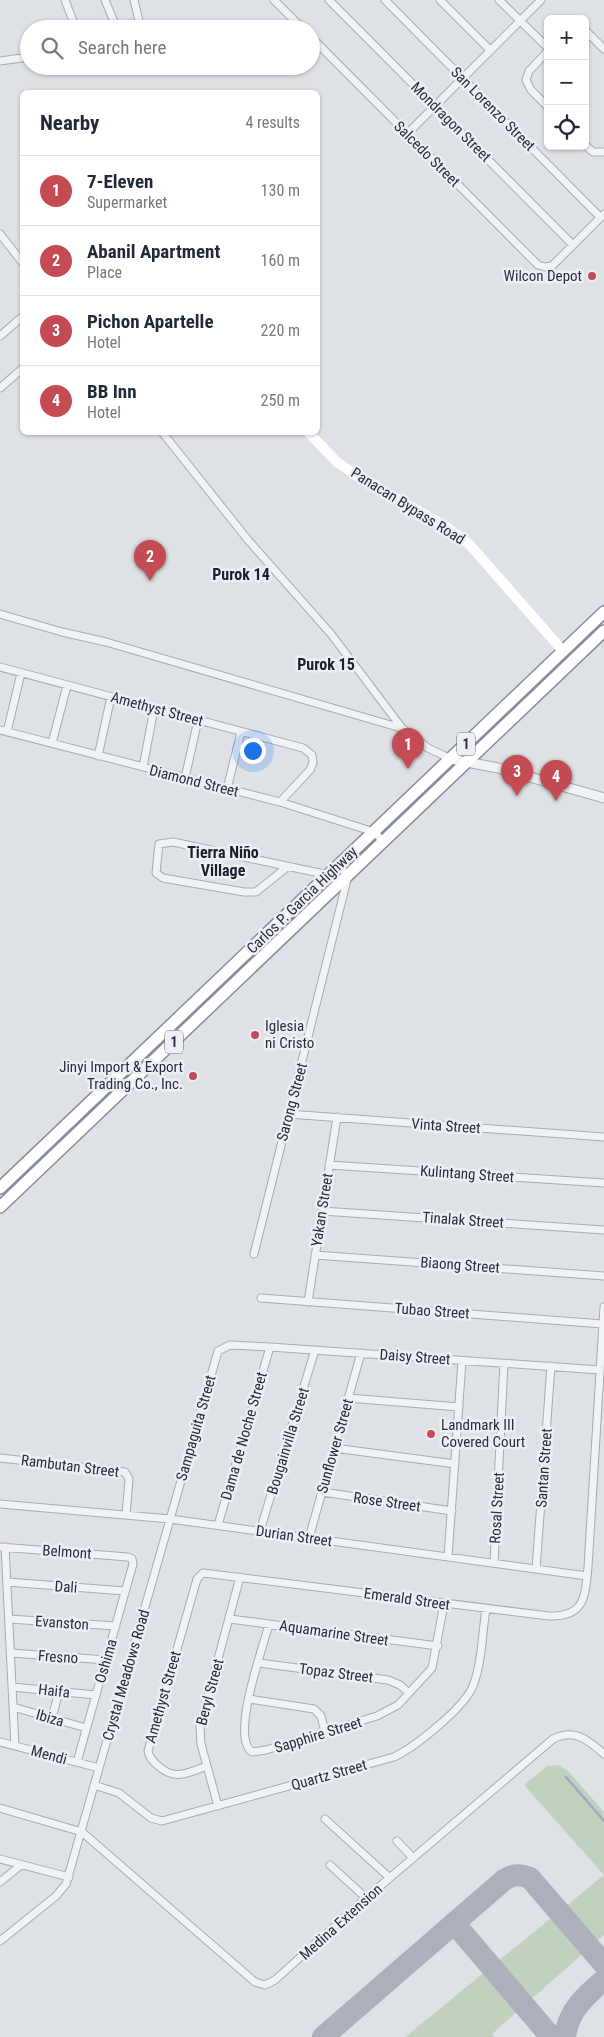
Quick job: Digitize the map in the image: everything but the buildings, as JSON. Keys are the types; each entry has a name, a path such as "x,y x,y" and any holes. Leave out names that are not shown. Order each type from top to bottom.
{"highway":[{"name":"Carlos P. Garcia Highway","path":"0,1188 604,612"},
{"name":"Carlos P. Garcia Highway","path":"0,1207 604,631"},
{"path":"510,702 519,712"}],"main road":[{"name":"Panacan Bypass Road","path":"311,435 337,462 357,476 445,526 469,544 563,652"}],"street":[{"path":"65,0 73,20"},
{"path":"105,0 113,20"},
{"path":"134,0 139,20"},
{"path":"274,0 294,20"},
{"name":"Mondragon Street","path":"329,0 573,245"},
{"name":"San Lorenzo Street","path":"385,0 602,216"},
{"path":"440,0 490,50"},
{"path":"499,0 544,46"},
{"path":"407,134 540,0"},
{"path":"589,34 604,49"},
{"name":"Salcedo Street","path":"320,46 538,265 552,266 573,245"},
{"path":"544,54 529,71 526,80 531,90 546,105"},
{"path":"0,61 20,58"},
{"path":"589,148 593,152 604,152"},
{"path":"573,245 602,216"},
{"path":"0,234 20,259"},
{"path":"0,336 20,319"},
{"path":"0,388 20,371"},
{"path":"164,435 248,540 336,641 402,728 428,748 451,759 468,761 604,798"},
{"path":"0,614 62,632 106,642 402,728"},
{"name":"Amethyst Street","path":"0,667 303,748 312,755 313,763 310,770 280,802"},
{"path":"4,731 21,673"},
{"path":"52,744 67,686"},
{"path":"98,756 111,697"},
{"path":"143,768 154,708"},
{"path":"185,778 198,720"},
{"name":"Diamond Street","path":"4,731 280,802 374,832 384,842"},
{"path":"227,789 242,732"},
{"path":"287,866 261,890 244,892 163,878 156,873 155,869 159,844 167,842 287,866 329,875"},
{"path":"339,866 348,876"},
{"name":"Sarong Street","path":"254,1254 348,876"},
{"name":"Vinta Street","path":"288,1114 604,1138"},
{"name":"Yakan Street","path":"308,1302 337,1118"},
{"name":"Kulintang Street","path":"329,1165 604,1183"},
{"name":"Tinalak Street","path":"322,1211 604,1230"},
{"name":"Biaong Street","path":"315,1255 604,1276"},
{"name":"Tubao Street","path":"261,1298 603,1324"},
{"name":"Emerald Street","path":"200,1574 240,1577 486,1610 549,1616 569,1614 580,1606 587,1576 604,1308"},
{"name":"Daisy Street","path":"230,1345 600,1370"},
{"name":"Sampaguita Street","path":"170,1519 218,1351 230,1345"},
{"name":"Dama de Noche Street","path":"218,1525 270,1347"},
{"name":"Bougainvilla Street","path":"260,1532 315,1350"},
{"name":"Sunflower Street","path":"309,1538 361,1353"},
{"path":"448,1557 462,1361"},
{"name":"Rosal Street","path":"494,1563 504,1363"},
{"name":"Santan Street","path":"536,1569 551,1366"},
{"path":"348,1398 459,1407"},
{"path":"334,1448 455,1464"},
{"name":"Rambutan Street","path":"0,1458 125,1472 129,1479 126,1515"},
{"name":"Rose Street","path":"322,1492 452,1511"},
{"name":"Durian Street","path":"0,1504 170,1519 587,1576"},
{"name":"Crystal Meadows Road","path":"0,1940 56,1896 69,1877 170,1519"},
{"path":"3,1547 7,1582 15,1746"},
{"name":"Belmont","path":"3,1547 128,1557 132,1559"},
{"name":"Oshima","path":"77,1762 133,1564 132,1559"},
{"name":"Amethyst Street","path":"200,1574 194,1588 148,1751 151,1759 171,1775 179,1775 207,1766"},
{"name":"Beryl Street","path":"218,1806 201,1744 200,1726 240,1577"},
{"name":"Dali","path":"7,1582 125,1591"},
{"name":"Sapphire Street","path":"269,1624 244,1718 246,1744 252,1752 266,1750 377,1716 398,1705 432,1668 438,1646 444,1604"},
{"name":"Quartz Street","path":"94,1785 119,1793 156,1821 169,1820 394,1757 408,1750 429,1734 470,1692 475,1680 486,1610"},
{"name":"Evanston","path":"9,1619 116,1626"},
{"name":"Aquamarine Street","path":"230,1619 438,1646"},
{"name":"Fresno","path":"11,1653 106,1660"},
{"name":"Topaz Street","path":"259,1663 388,1680 400,1685 409,1693"},
{"name":"Haifa","path":"12,1687 96,1695"},
{"path":"52,1718 60,1691"},
{"path":"250,1699 314,1709 321,1716 325,1732"},
{"name":"Ibiza","path":"13,1707 86,1728"},
{"name":"Medina Extension","path":"82,1832 260,1984 271,1983 366,1898 554,1739 561,1735 576,1734 590,1741 604,1754"},
{"name":"Mendi","path":"0,1742 99,1768"},
{"path":"0,1808 82,1832"},
{"path":"325,1819 390,1878"},
{"path":"397,1841 413,1858"},
{"path":"0,1859 69,1877"},
{"path":"0,1882 20,1865"},
{"path":"330,1865 366,1898"}],"green space":[{"path":"558,1765 569,1772 604,1812 604,1875 524,1785 547,1766"},
{"path":"604,1875 604,1935 492,2034 494,2037 405,2037"}],"waterway":[{"path":"566,1777 604,1821"}],"taxiway":[{"path":"323,2037 504,1880 510,1877 520,1875 530,1878 604,1964"},
{"path":"454,1923 551,2037"},
{"path":"565,2037 570,2019 578,2005 604,1980"}],"place":[{"name":"Wilcon Depot","path":"592,276"},
{"name":"Abanil Apartment","path":"150,581"},
{"name":"7-Eleven","path":"408,769"},
{"name":"Pichon Apartelle","path":"517,796"},
{"name":"BB Inn","path":"556,801"},
{"name":"Iglesia ni Cristo","path":"255,1035"},
{"name":"Jinyi Import & Export Trading Co., Inc.","path":"193,1076"},
{"name":"Landmark III Covered Court","path":"431,1434"}],"district":[{"name":"Purok 14","path":"241,574"},
{"name":"Purok 15","path":"326,664"},
{"name":"Tierra Niño Village","path":"223,861"}]}
